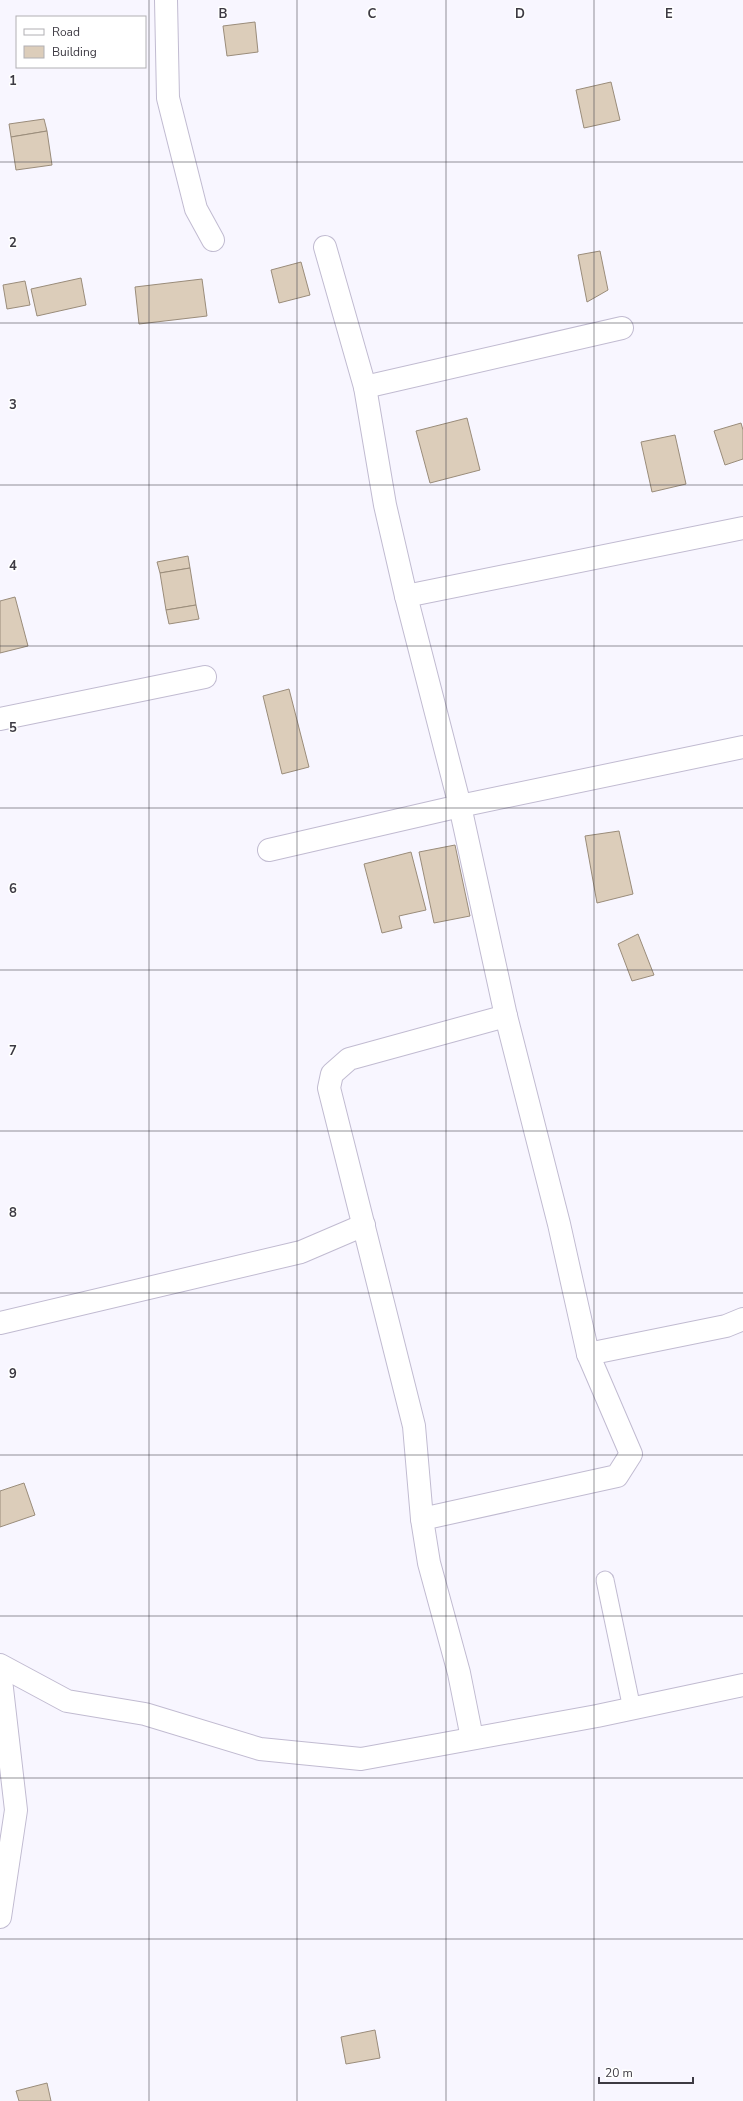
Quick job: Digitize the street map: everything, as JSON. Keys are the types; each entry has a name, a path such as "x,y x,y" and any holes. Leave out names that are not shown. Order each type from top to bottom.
{"street":[{"path":"166,0 168,98 196,210 213,240"},
{"path":"325,247 365,387 385,505 406,596 460,806 506,1016 559,1224 588,1354 630,1454 617,1476 422,1519"},
{"path":"365,387 622,328"},
{"path":"406,596 743,528"},
{"path":"0,719 205,677"},
{"path":"269,850 460,806 743,747"},
{"path":"472,1738 459,1674 429,1563 422,1519 414,1426 329,1088 332,1074 349,1059 506,1016"},
{"path":"0,1323 301,1252 364,1226"},
{"path":"588,1354 726,1326 743,1319"},
{"path":"0,1665 67,1701 145,1714 260,1749 361,1759 632,1709 743,1685"},
{"path":"0,1671 16,1810 0,1917"}],"lane":[{"path":"605,1580 632,1709"}],"building":[{"path":"255,22 258,52 227,56 223,26"},
{"path":"611,82 620,120 584,128 576,90"},
{"path":"44,119 47,131 11,137 9,124"},
{"path":"47,131 52,165 16,170 11,137"},
{"path":"600,251 608,290 587,302 578,255"},
{"path":"301,262 310,295 279,303 271,270"},
{"path":"81,278 86,305 37,316 31,289"},
{"path":"202,279 207,316 139,324 135,287"},
{"path":"25,281 30,305 7,309 3,285"},
{"path":"467,418 480,470 430,483 416,431"},
{"path":"741,423 743,430 743,459 725,465 714,431"},
{"path":"675,435 686,484 652,492 641,442"},
{"path":"188,556 190,568 160,573 157,562"},
{"path":"190,568 196,605 166,610 160,573"},
{"path":"15,597 28,646 0,653 0,601"},
{"path":"196,605 199,619 169,624 166,610"},
{"path":"289,689 309,767 282,774 263,696"},
{"path":"619,831 633,894 597,903 585,836"},
{"path":"455,845 470,916 434,923 419,852"},
{"path":"411,852 426,910 399,916 402,928 382,933 364,864"},
{"path":"638,934 654,975 632,981 618,944"},
{"path":"24,1483 35,1515 0,1527 0,1491"},
{"path":"375,2030 380,2058 346,2064 341,2037"},
{"path":"47,2083 51,2101 19,2101 16,2091"}]}
